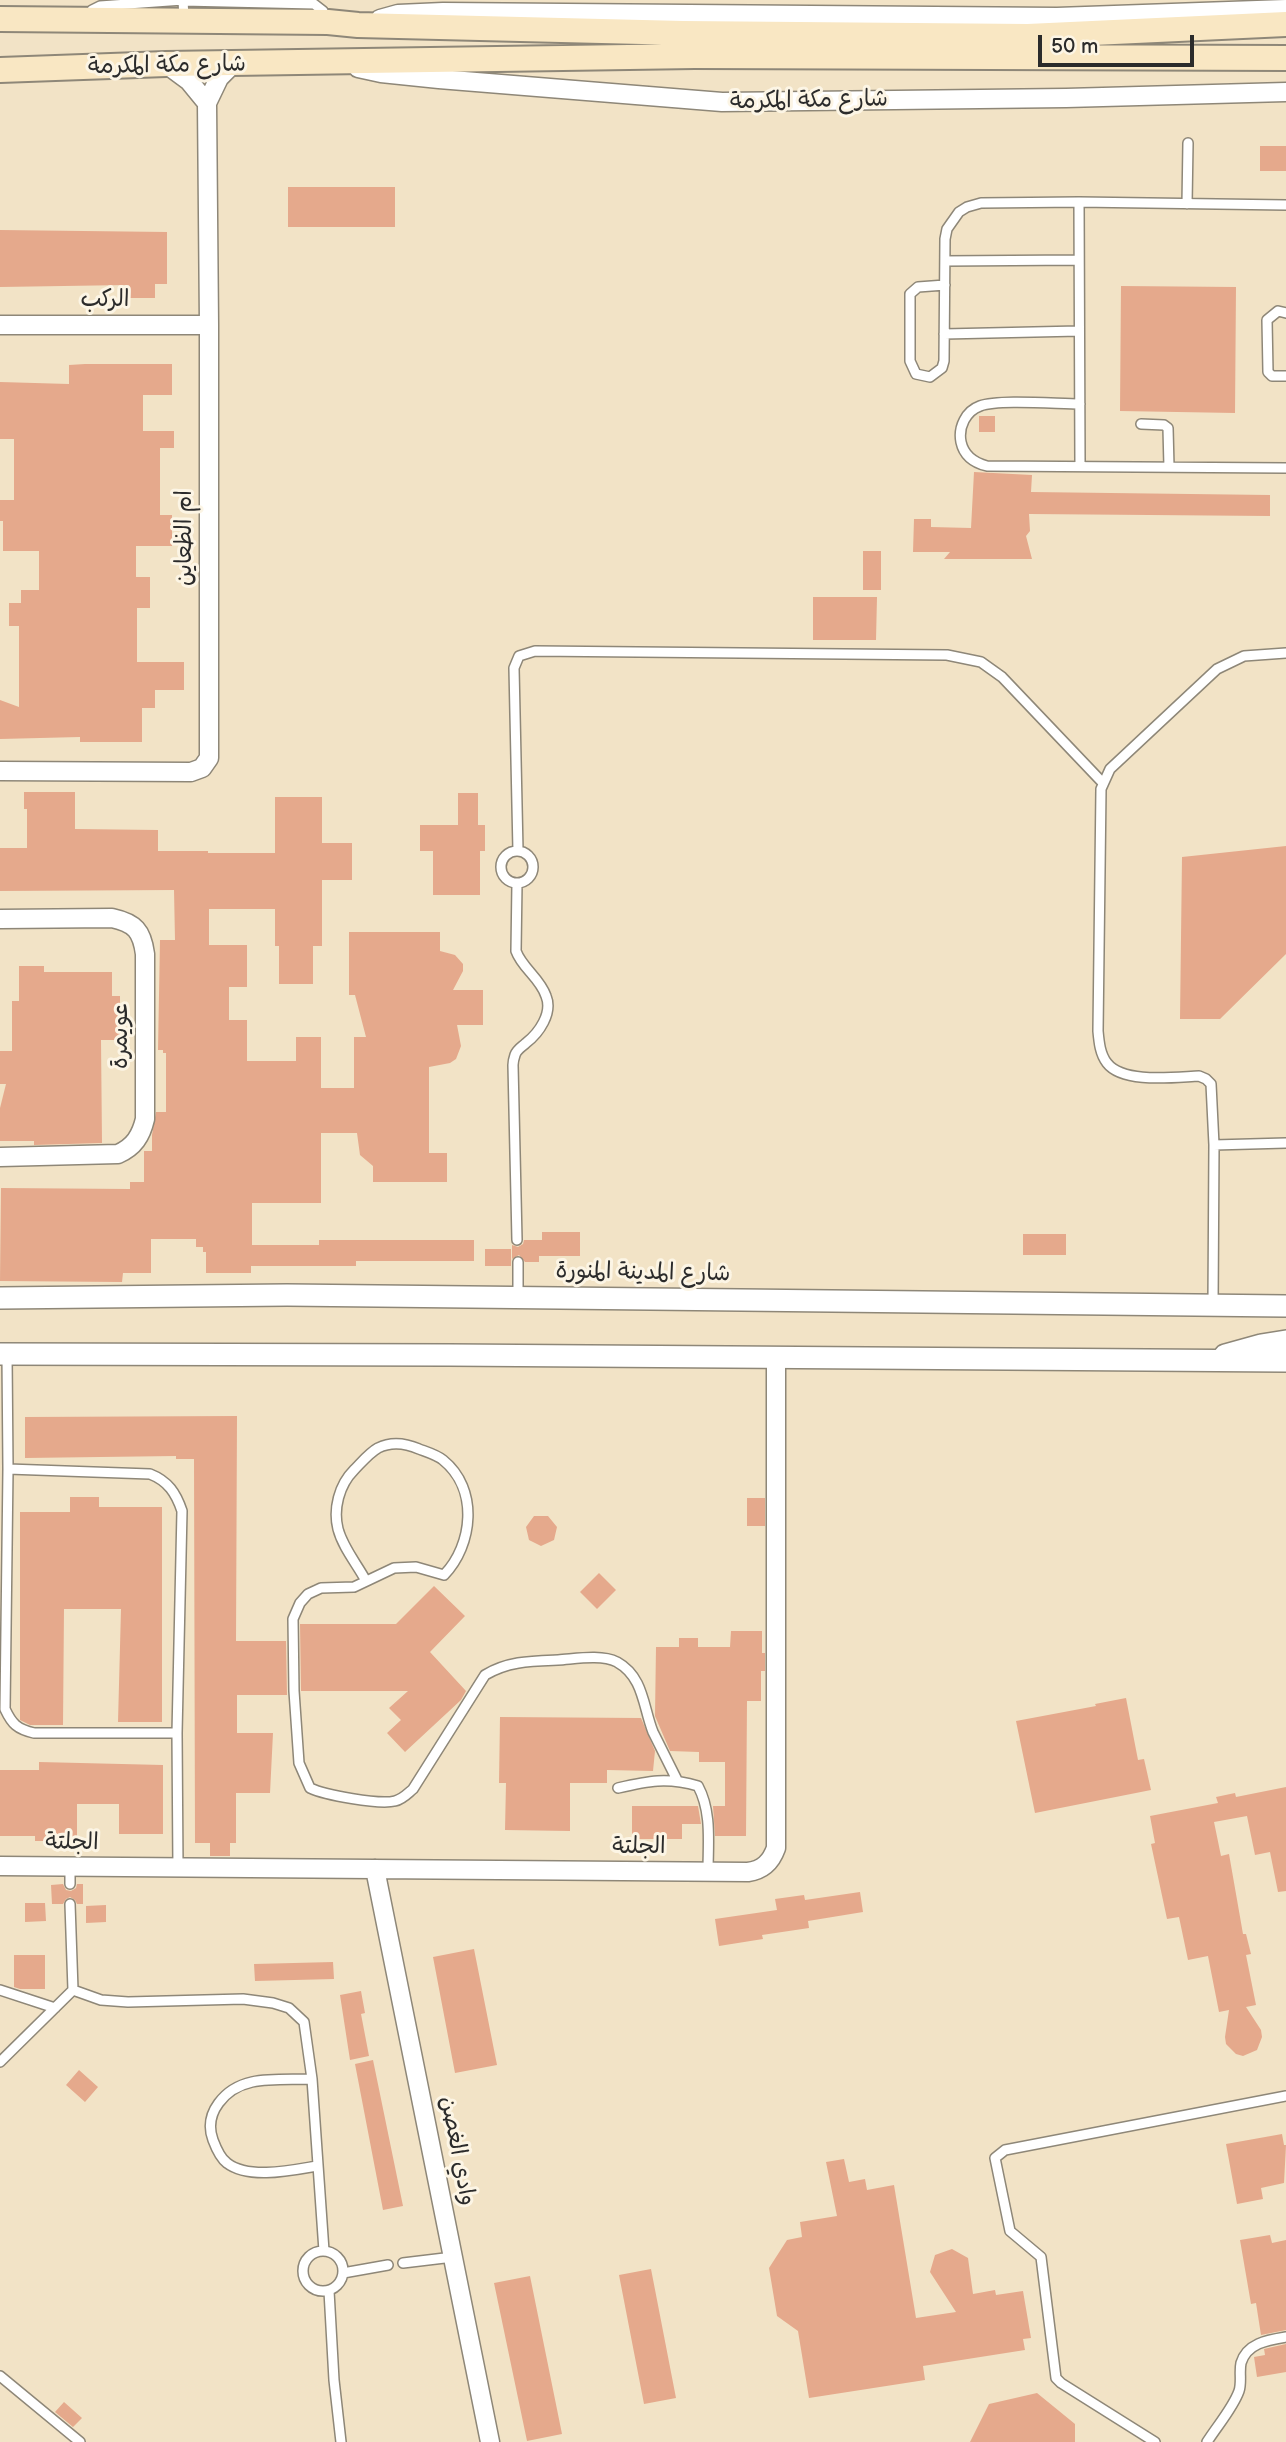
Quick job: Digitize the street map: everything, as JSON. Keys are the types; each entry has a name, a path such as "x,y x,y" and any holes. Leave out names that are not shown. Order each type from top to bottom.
{"main road":[{"name":"شارع مكة المكرمة","path":"0,19 85,19 184,7 359,25 683,33 1028,36 1286,24"},
{"name":"شارع مكة المكرمة","path":"0,70 695,55 1286,58"}],"street":[{"path":"634,14 660,0"},
{"path":"705,0 727,15"},
{"name":"شارع مكة المكرمة","path":"359,25 398,14 432,13 1057,17 1286,9"},
{"name":"شارع مكة المكرمة","path":"334,63 416,77 722,102 1286,92"},
{"path":"166,65 189,81 206,103 219,78 233,64"},
{"name":"ام الظعاين","path":"0,771 191,772 202,768 209,758 206,103"},
{"name":"الركب","path":"0,325 209,325"},
{"name":"عويمرة","path":"0,919 112,918 136,927 143,938 145,954 145,1119 141,1136 126,1151 118,1154 0,1157"},
{"name":"شارع المدينة المنورة","path":"0,1298 287,1295 1286,1306"},
{"path":"1200,1362 1286,1341"},
{"path":"3,1354 1286,1361"},
{"name":"الجلتة","path":"0,1866 70,1876 178,1869 758,1870 773,1857 776,1848 776,1358"},
{"name":"وادي الغصن","path":"375,1869 490,2442"}],"lane":[{"path":"1187,204 1188,143"},
{"path":"1079,202 1080,466"},
{"path":"944,285 918,287 911,294 910,360 916,374 930,377 942,368 947,229 952,220 967,207 981,203 1079,202 1286,205"},
{"path":"945,261 1079,260"},
{"path":"1286,313 1278,311 1267,320 1268,372 1272,376 1286,376"},
{"path":"944,334 1079,331"},
{"path":"1080,404 982,405 967,416 960,433 965,451 978,464 987,467 1286,468"},
{"path":"1142,424 1162,424 1168,428 1169,467"},
{"path":"518,850 514,668 519,656 535,651 959,656 981,663 1002,677 1102,782"},
{"path":"1213,1305 1214,1144 1211,1084 1199,1076 1133,1077 1119,1073 1107,1064 1100,1048 1100,796 1102,782 1115,764 1217,669 1244,656 1286,653"},
{"path":"518,850 530,857 533,863 530,877 517,883 505,876 502,863 510,852 518,850"},
{"path":"517,883 516,951 520,961 546,994 548,1004 543,1024 520,1048 513,1065 517,1240"},
{"path":"1214,1144 1286,1143"},
{"path":"518,1262 519,1298"},
{"path":"3,1354 8,1469 5,1709 11,1723 34,1733 177,1732"},
{"path":"366,1581 337,1526 337,1503 341,1487 351,1472 377,1448 394,1443 404,1443 443,1460 464,1489 468,1511 466,1536 459,1556 443,1575 407,1567 394,1568 354,1587 321,1588 308,1594 300,1603 293,1619 299,1763 310,1788 323,1794 391,1802 404,1798 414,1789 485,1675 497,1668 518,1662 595,1658 615,1661 633,1677 640,1688 648,1718 677,1780"},
{"path":"8,1469 150,1474 163,1479 177,1496 182,1511 177,1732 178,1869"},
{"path":"618,1788 653,1780 677,1780 698,1786 705,1798 708,1821 708,1872"},
{"path":"0,2062 73,1990 70,1904"},
{"path":"0,1990 55,2008"},
{"path":"73,1990 101,2000 128,2002 243,1999 274,2003 289,2008 304,2022 312,2080 324,2251"},
{"path":"312,2080 252,2082 229,2091 213,2111 210,2133 216,2149 228,2164 262,2173 317,2166"},
{"path":"1155,2442 1061,2384 1056,2378 1042,2261 1039,2254 1010,2231 995,2158 1005,2150 1286,2096"},
{"path":"324,2251 338,2258 343,2273 336,2287 329,2291 313,2290 307,2285 302,2270 309,2256 324,2251"},
{"path":"403,2263 453,2257"},
{"path":"343,2273 388,2265"},
{"path":"329,2291 341,2442"},
{"path":"1207,2442 1239,2392 1241,2365 1245,2354 1264,2341 1286,2337"},
{"path":"0,2376 80,2442"}],"building":[{"path":"1260,146 1286,146 1286,171 1260,171"},
{"path":"288,187 395,187 395,227 288,227"},
{"path":"0,230 167,232 167,284 155,284 155,298 127,298 127,285 0,287"},
{"path":"1121,286 1236,287 1235,413 1120,411"},
{"path":"172,364 172,395 143,395 143,431 174,431 174,448 160,448 160,515 172,515 172,546 136,546 136,577 150,577 150,608 137,608 137,662 184,662 184,690 155,690 155,708 142,708 142,742 80,742 80,737 0,739 0,700 19,707 19,626 9,626 9,603 21,603 21,590 39,590 39,551 3,551 0,500 14,500 14,439 0,439 0,382 69,384 69,365"},
{"path":"979,416 995,416 995,432 979,432"},
{"path":"974,472 1032,475 1031,492 1270,495 1270,516 1029,514 1030,531 1026,536 1032,559 944,559 950,552 913,552 914,519 931,519 931,527 971,528"},
{"path":"863,551 881,551 881,590 863,590"},
{"path":"813,597 877,597 876,640 813,640"},
{"path":"24,792 75,792 75,829 158,830 158,851 208,853 275,853 275,797 322,797 322,843 352,843 352,880 322,880 322,946 313,946 313,984 279,984 275,909 209,909 209,945 247,945 247,987 229,987 229,1020 247,1020 247,1061 296,1061 296,1037 321,1037 321,1088 354,1088 354,1037 366,1037 355,995 349,995 349,932 440,932 440,951 455,955 463,964 463,971 453,990 483,990 483,1025 457,1025 461,1046 456,1059 450,1063 429,1067 429,1153 447,1153 447,1182 373,1182 373,1166 360,1155 357,1133 321,1133 321,1203 252,1203 252,1245 319,1245 319,1240 474,1240 474,1261 356,1261 356,1266 251,1266 251,1273 206,1273 206,1252 203,1252 203,1247 196,1247 196,1239 151,1239 151,1273 123,1273 122,1282 0,1281 1,1188 130,1189 130,1182 144,1182 144,1151 152,1151 156,1112 166,1112 166,1053 158,1050 160,940 175,940 174,890 0,891 0,848 27,848"},
{"path":"458,793 478,793 478,825 485,825 485,851 480,851 480,895 433,895 433,851 420,851 420,825 458,825"},
{"path":"1286,846 1286,954 1220,1019 1180,1019 1182,857"},
{"path":"19,966 44,966 44,972 112,972 112,996 120,996 120,1040 101,1040 102,1143 34,1145 34,1141 0,1141 0,1108 6,1084 0,1084 0,1051 12,1051 12,1001 19,1001"},
{"path":"542,1232 580,1232 580,1256 539,1256 539,1262 525,1262 519,1255 512,1259 512,1245 518,1247 524,1240 542,1240"},
{"path":"1023,1234 1066,1234 1066,1255 1023,1255"},
{"path":"485,1249 511,1249 511,1266 485,1266"},
{"path":"237,1416 236,1641 286,1641 287,1695 237,1695 237,1733 273,1733 270,1793 236,1793 236,1843 230,1843 230,1856 210,1856 210,1843 195,1843 194,1459 176,1459 176,1456 25,1458 25,1417"},
{"path":"70,1497 99,1497 99,1507 162,1507 162,1722 118,1722 121,1609 64,1609 63,1725 30,1725 20,1720 20,1512 70,1512"},
{"path":"747,1498 765,1498 765,1526 747,1526"},
{"path":"534,1516 548,1516 557,1527 554,1540 541,1546 529,1540 526,1527"},
{"path":"599,1573 616,1590 597,1609 580,1592"},
{"path":"434,1586 465,1616 430,1652 466,1691 461,1700 405,1752 387,1733 401,1720 389,1708 408,1691 301,1691 300,1624 396,1624"},
{"path":"731,1631 762,1631 765,1671 761,1671 761,1701 747,1701 746,1836 715,1836 713,1806 725,1806 725,1762 699,1762 699,1752 670,1751 655,1716 656,1647 679,1647 679,1638 698,1638 698,1647 730,1647"},
{"path":"1126,1698 1138,1760 1144,1759 1151,1790 1035,1813 1016,1721"},
{"path":"500,1717 641,1718 655,1751 653,1771 607,1770 607,1783 570,1783 570,1831 505,1830 506,1783 499,1783"},
{"path":"39,1762 163,1765 163,1834 119,1834 119,1804 77,1804 77,1841 35,1841 35,1836 0,1836 0,1770 39,1770"},
{"path":"1286,1787 1286,1891 1278,1892 1270,1852 1255,1855 1247,1816 1214,1822 1221,1856 1229,1854 1243,1934 1246,1934 1251,1954 1246,1955 1256,2005 1246,2007 1261,2030 1262,2037 1257,2050 1243,2056 1236,2054 1226,2044 1229,2010 1219,2012 1208,1956 1188,1960 1179,1917 1167,1919 1151,1844 1155,1843 1150,1816 1218,1803 1216,1797 1235,1793 1236,1797"},
{"path":"632,1806 698,1806 701,1824 682,1824 682,1839 632,1839"},
{"path":"63,1884 66,1890 71,1891 77,1884 83,1884 83,1904 77,1904 70,1897 63,1904 52,1904 51,1885"},
{"path":"860,1892 863,1912 808,1921 809,1928 762,1935 763,1939 719,1946 715,1919 777,1910 775,1899 804,1895 805,1900"},
{"path":"25,1903 45,1903 46,1921 25,1922"},
{"path":"106,1905 106,1922 86,1923 86,1906"},
{"path":"474,1949 497,2065 455,2073 433,1957"},
{"path":"14,1955 45,1955 45,1989 14,1987"},
{"path":"333,1962 334,1979 255,1981 254,1964"},
{"path":"361,1991 365,2013 361,2014 369,2056 350,2060 340,1995"},
{"path":"373,2060 403,2206 383,2210 355,2064"},
{"path":"79,2070 98,2087 85,2102 66,2085"},
{"path":"1282,2134 1286,2145 1284,2183 1261,2188 1263,2199 1237,2204 1226,2144"},
{"path":"844,2159 849,2182 865,2179 867,2190 894,2185 916,2318 956,2312 930,2272 935,2255 952,2249 968,2258 973,2294 995,2290 996,2295 1023,2291 1031,2338 1023,2339 1025,2350 923,2366 925,2380 809,2398 798,2331 777,2316 769,2268 787,2240 802,2237 800,2222 837,2216 826,2162"},
{"path":"1270,2235 1272,2243 1286,2240 1286,2330 1261,2335 1256,2303 1251,2304 1240,2240"},
{"path":"651,2269 676,2398 644,2404 619,2275"},
{"path":"530,2276 562,2434 527,2441 494,2283"},
{"path":"1286,2344 1286,2372 1257,2377 1254,2357 1265,2355 1264,2349"},
{"path":"1037,2393 1075,2424 1075,2442 970,2442 989,2404"},
{"path":"64,2402 82,2418 73,2427 55,2412"}]}
